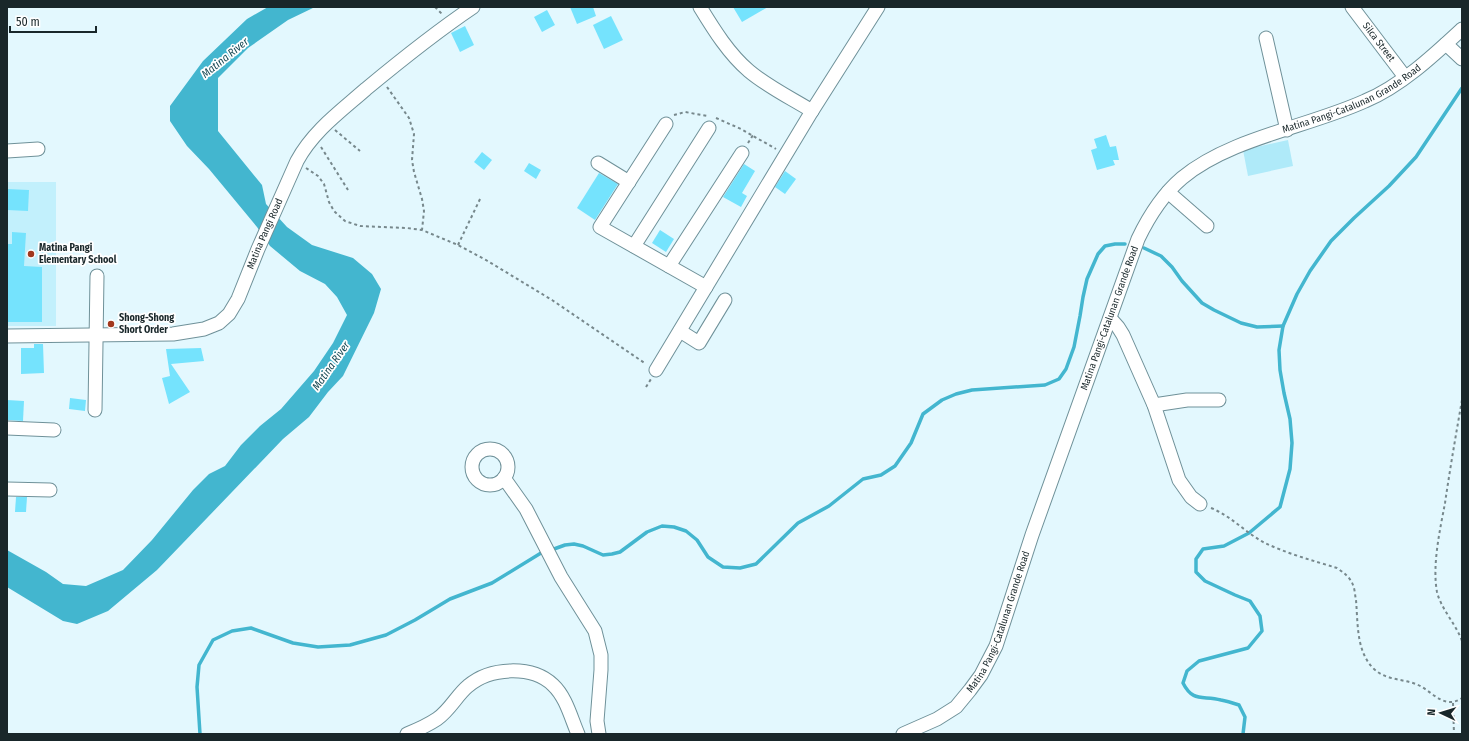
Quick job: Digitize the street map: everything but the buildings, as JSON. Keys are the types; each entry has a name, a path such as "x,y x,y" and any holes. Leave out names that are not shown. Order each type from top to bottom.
{"street":[{"name":"Matina Pangi Road","path":"7,336 173,334 204,329 219,323 228,314 238,299 258,249 304,148 327,122 378,79 449,23 473,7"},
{"path":"700,7 722,41 749,70 766,83 812,111"},
{"path":"656,370 812,111 878,7"},
{"name":"Silca Street","path":"1352,7 1405,77"},
{"name":"Matina Pangi-Catalunan Grande Road","path":"903,734 937,719 956,707 981,674 996,646 1032,535 1138,239 1147,220 1168,192 1182,178 1214,157 1243,145 1346,110 1383,93 1446,44 1462,29"},
{"path":"1266,38 1287,130"},
{"path":"1446,44 1462,59"},
{"path":"666,124 600,227 706,287"},
{"path":"634,246 709,128"},
{"path":"7,151 38,149"},
{"path":"669,266 742,153"},
{"path":"598,163 629,182"},
{"path":"1168,192 1207,226"},
{"path":"95,410 97,276"},
{"path":"680,331 699,343 725,300"},
{"path":"1110,318 1123,335 1154,405 1179,480 1191,498 1200,504"},
{"path":"1154,405 1187,400 1219,400"},
{"path":"7,428 54,430"},
{"path":"504,478 523,504 560,577 595,631 601,655 597,722 598,734"},
{"path":"7,489 50,490"},
{"path":"407,734 438,719 468,686 479,678 491,674 518,671 538,675 554,686 565,704 578,734"}],"path":[{"path":"378,79 388,89 409,118 414,134 412,160 424,211 422,230"},
{"path":"666,124 670,118 676,114 685,112 704,114 722,120 741,129 786,155"},
{"path":"327,122 338,134 360,151"},
{"path":"314,136 348,190"},
{"path":"318,176 324,184 329,202 334,211 345,220 360,226 422,230 458,245 552,300 656,370"},
{"path":"458,245 481,197"},
{"path":"1462,400 1438,543 1436,578 1438,593 1442,603 1462,641"},
{"path":"1200,504 1224,514 1249,533 1264,542 1337,568 1346,574 1354,586 1361,645 1366,658 1374,669 1383,675 1394,679 1417,684 1440,701 1453,703 1462,698"},
{"path":"1453,703 1454,734"}],"shaded area":[{"path":"1288,140 1293,166 1248,176 1243,150"},
{"name":"Matina Pangi Elementary School","path":"7,182 56,182 56,326 7,326"}],"water":[{"name":"Matina River","path":"268,7 315,7 288,20 248,48 218,78 218,131 262,185 266,204 287,227 312,245 353,258 372,274 381,289 374,313 343,376 328,392 309,417 283,439 157,570 108,611 77,624 63,621 7,587 7,550 46,572 63,584 86,586 123,570 152,540 193,490 209,474 225,466 241,445 260,426 281,409 314,371 333,343 347,315 337,297 325,284 300,271 270,246 257,227 209,169 187,146 170,121 170,106 203,61 247,19"}],"waterway":[{"path":"1243,734 1245,717 1239,705 1223,700 1195,696 1183,683 1187,671 1199,661 1248,648 1262,631 1260,616 1250,601 1205,581 1196,572 1196,559 1203,549 1224,546 1249,533 1280,507 1290,469 1292,443 1290,419 1280,370 1279,350 1283,326 1297,294 1310,271 1331,241 1389,186 1416,157 1462,88"},
{"path":"554,549 565,545 574,544 583,546 603,555 612,554 620,552 647,532 662,526 674,527 686,531 697,540 708,557 723,567 740,568 756,564 798,523 829,506 863,479 881,475 895,466 911,443 923,414 942,400 956,394 972,390 1045,385 1059,379 1066,369 1074,347 1087,279 1098,254 1105,246 1125,244"},
{"path":"1144,248 1161,256 1202,303 1214,310 1241,323 1257,327 1283,326"},
{"path":"200,734 197,687 199,665 213,640 232,631 251,628 293,643 318,647 350,645 386,635 450,599 492,583 541,553"}],"place":[{"name":"Matina Pangi Elementary School","path":"31,254"},
{"name":"Shong-Shong Short Order","path":"111,324"}]}
